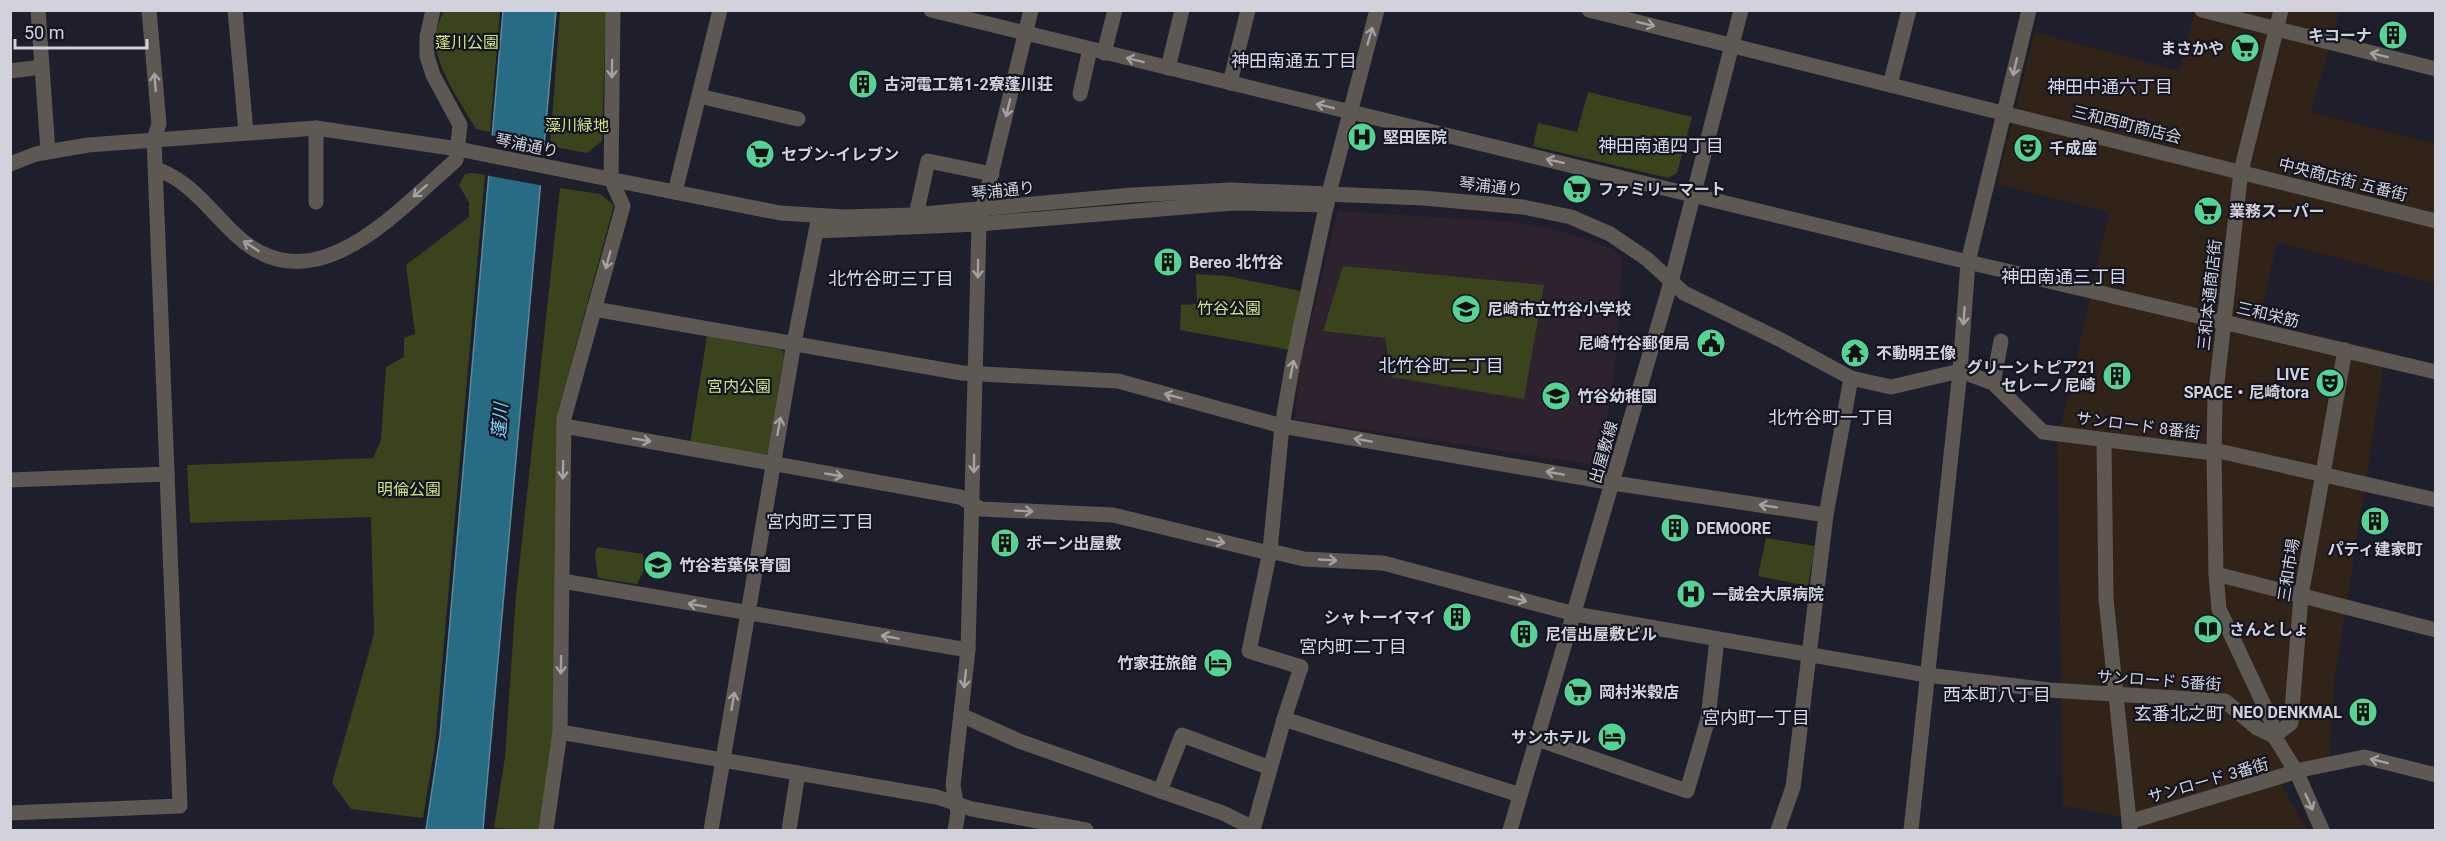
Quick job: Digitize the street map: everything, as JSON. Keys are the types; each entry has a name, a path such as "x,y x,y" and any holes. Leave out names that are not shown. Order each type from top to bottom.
{"street":[{"path":"38,10 48,151"},
{"path":"10,813 180,806 154,139 159,124 149,10"},
{"path":"236,10 246,132"},
{"path":"156,169 171,174 195,191 252,249 293,262 319,261 343,251 368,236 466,151 460,125 433,75 427,56 427,37 433,10"},
{"path":"546,831 560,732 564,426 622,206 611,180 613,10"},
{"path":"675,192 720,10"},
{"path":"955,831 958,813 953,785 968,650 981,217 1031,10"},
{"path":"1080,94 1115,10"},
{"path":"1167,68 1182,10"},
{"path":"1230,83 1248,10"},
{"path":"961,715 1019,741 1223,813 1253,829 1284,718 1301,667 1249,651 1270,552 1282,426 1328,199 1377,10"},
{"name":"三和西町商店会","path":"1589,10 2241,171"},
{"name":"出屋敷線","path":"1510,831 1671,282 1741,10"},
{"path":"1890,85 1909,10"},
{"path":"1911,831 1960,371 1968,262 2029,10"},
{"path":"2202,10 2436,69"},
{"name":"三和本通商店街","path":"2274,736 2271,720 2219,609 2216,574 2214,452 2215,400 2241,171 2280,10"},
{"name":"三和栄筋","path":"939,12 1968,262 2436,372"},
{"path":"10,71 42,67"},
{"path":"699,96 798,119"},
{"path":"316,129 316,202"},
{"name":"琴浦通り","path":"10,164 48,151 154,139 316,129 466,151 780,213 817,224 916,215 981,217 1194,192 1231,190 1328,199 1481,202 1563,215 1591,224 1647,259 1684,293 1851,378 1891,387 1960,371"},
{"path":"916,215 928,161 992,174"},
{"name":"中央商店街 五番街","path":"2241,171 2436,221"},
{"path":"711,831 794,343 817,224 981,217"},
{"path":"594,309 975,374 1118,381 1282,426 1613,483 1826,515"},
{"path":"1960,371 1993,382 2001,341"},
{"name":"三和市場","path":"2274,736 2291,723 2301,596 2322,474 2352,352"},
{"path":"1778,831 1794,787 1826,515 1851,378"},
{"name":"サンロード 8番街","path":"1993,382 2043,432 2104,441 2214,452"},
{"name":"サンロード 5番街","path":"564,426 960,497 981,509 1113,515 1304,559 1383,563 1575,614 1810,656 1927,675 2049,690 2225,701 2257,728 2274,736"},
{"path":"2104,441 2105,567 2129,826"},
{"path":"2214,452 2436,500"},
{"path":"10,480 167,474"},
{"path":"2216,574 2436,630"},
{"path":"562,581 968,650"},
{"path":"1537,740 1687,791 1708,719 1717,639"},
{"path":"1284,718 1520,795"},
{"path":"560,732 937,797 972,809 1086,831"},
{"path":"1160,790 1182,735 1270,768"},
{"path":"2274,736 2296,773 2322,831"},
{"name":"サンロード 3番街","path":"2129,826 2296,773 2364,757 2436,775"},
{"path":"789,831 798,772"}],"shaded area":[{"path":"2195,11 2340,11 2311,112 2435,144 2435,284 2277,242 2260,322 2386,351 2334,685 2329,757 2274,771 2307,830 2126,830 2124,817 2063,806 2057,445 2109,212 1997,184 2035,32 2179,71"},
{"name":"尼崎市立竹谷小学校","path":"1338,211 1518,222 1561,231 1604,245 1622,256 1616,361 1600,466 1295,419 1299,369"}],"green space":[{"name":"蓬川公園","path":"444,11 500,11 490,132 476,129 451,88 441,65 435,39 437,26"},
{"name":"藻川緑地","path":"560,11 606,11 602,141 587,153 550,146"},
{"path":"1588,92 1692,117 1677,173 1668,178 1533,146 1538,123 1577,132"},
{"name":"明倫公園","path":"465,174 485,175 435,745 423,818 351,809 332,783 374,634 371,517 190,523 187,465 373,458 381,440 386,367 404,357 404,338 415,334 406,265 469,217 469,203 459,185"},
{"path":"560,188 600,194 614,205 557,415 554,731 539,830 494,828 505,757 516,596"},
{"path":"1343,266 1544,285 1524,399 1392,377 1385,338 1323,331"},
{"name":"竹谷公園","path":"1196,274 1227,276 1300,291 1290,350 1180,330 1181,305 1197,304"},
{"name":"宮内公園","path":"707,336 782,350 784,355 768,452 765,456 690,443"},
{"path":"1766,538 1815,546 1808,586 1758,576"},
{"path":"597,547 643,554 644,570 637,584 598,578 595,554"}],"water":[{"name":"蓬川","path":"503,11 556,11 483,830 426,830 440,736"}],"pier":[{"path":"489,135 547,146 544,186 485,175"}],"place":[{"name":"キコーナ","path":"2393,35"},
{"name":"まさかや","path":"2245,48"},
{"name":"古河電工第1-2寮蓬川荘","path":"863,84"},
{"name":"堅田医院","path":"1362,137"},
{"name":"千成座","path":"2028,148"},
{"name":"セブン-イレブン","path":"760,154"},
{"name":"ファミリーマート","path":"1577,189"},
{"name":"業務スーパー","path":"2208,211"},
{"name":"Bereo 北竹谷","path":"1168,262"},
{"name":"尼崎市立竹谷小学校","path":"1466,309"},
{"name":"尼崎竹谷郵便局","path":"1711,343"},
{"name":"不動明王像","path":"1855,353"},
{"name":"グリーントピア21 セレーノ尼崎","path":"2117,376"},
{"name":"LIVE SPACE・尼崎tora","path":"2330,383"},
{"name":"竹谷幼稚園","path":"1556,396"},
{"name":"パティ建家町","path":"2375,521"},
{"name":"DEMOORE","path":"1675,528"},
{"name":"ボーン出屋敷","path":"1005,543"},
{"name":"竹谷若葉保育園","path":"658,565"},
{"name":"一誠会大原病院","path":"1691,594"},
{"name":"シャトーイマイ","path":"1457,617"},
{"name":"さんとしょ","path":"2208,629"},
{"name":"尼信出屋敷ビル","path":"1524,634"},
{"name":"竹家荘旅館","path":"1218,663"},
{"name":"岡村米穀店","path":"1578,692"},
{"name":"NEO DENKMAL","path":"2363,712"},
{"name":"サンホテル","path":"1612,737"}],"district":[{"name":"神田南通五丁目","path":"1294,61"},
{"name":"神田中通六丁目","path":"2110,87"},
{"name":"神田南通四丁目","path":"1661,146"},
{"name":"神田南通三丁目","path":"2064,277"},
{"name":"北竹谷町三丁目","path":"891,279"},
{"name":"北竹谷町二丁目","path":"1441,366"},
{"name":"北竹谷町一丁目","path":"1831,418"},
{"name":"宮内町三丁目","path":"820,522"},
{"name":"宮内町二丁目","path":"1353,647"},
{"name":"西本町八丁目","path":"1997,695"},
{"name":"玄番北之町","path":"2179,714"},
{"name":"宮内町一丁目","path":"1756,718"}]}
